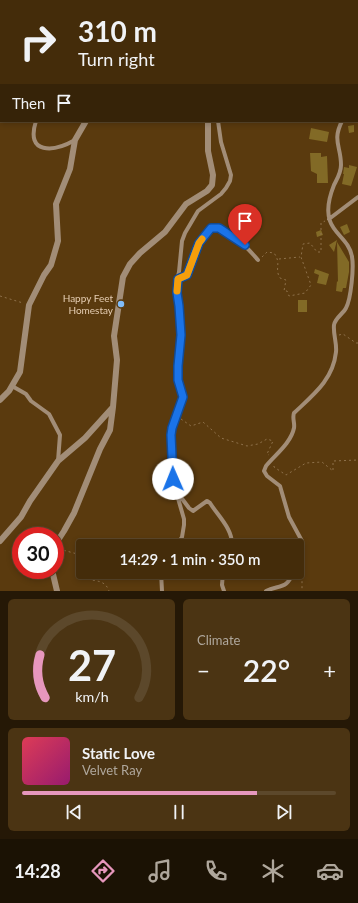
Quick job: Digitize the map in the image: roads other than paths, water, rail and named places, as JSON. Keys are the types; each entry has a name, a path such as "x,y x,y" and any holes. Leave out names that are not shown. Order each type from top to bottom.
{"street":[{"path":"36,122 34,139 39,147 58,147 75,140"},
{"path":"0,400 9,391 20,372 30,305 44,275 51,265 58,242 56,204 70,169 75,140 85,122"},
{"path":"64,531 74,513 100,449 110,430 118,360 114,336 123,277 130,264 140,253 165,232 186,204 207,191 212,185 213,176 208,151 208,122"},
{"path":"181,539 184,519 175,488 172,471 173,455 171,435 183,397 178,380 181,335 177,293 178,279 182,241 185,233 198,211 221,194 230,181 231,175 221,142 218,122"},
{"path":"301,539 289,517 280,486 267,476 264,471 266,466 285,445 294,429 292,417 294,413 320,389 332,372 336,354 334,329 336,320 346,308 349,299 352,278 352,256 349,247 329,219 329,200 341,166 336,137 342,122"},
{"path":"329,219 358,197"},
{"path":"178,279 187,275 199,243 211,228 219,228 245,245 258,260"},
{"path":"12,386 26,394 31,401 49,414 60,434 58,461"},
{"path":"0,541 21,517 30,501 58,461 85,438 113,407"},
{"path":"175,488 189,508 193,511 207,501 210,503 225,524 232,539"},
{"path":"54,579 57,591"},
{"path":"161,579 162,591"},
{"path":"222,579 222,585 224,591"},
{"path":"266,591 286,584 290,582 291,579"}],"place":[{"name":"Happy Feet Homestay","path":"121,304"}]}
